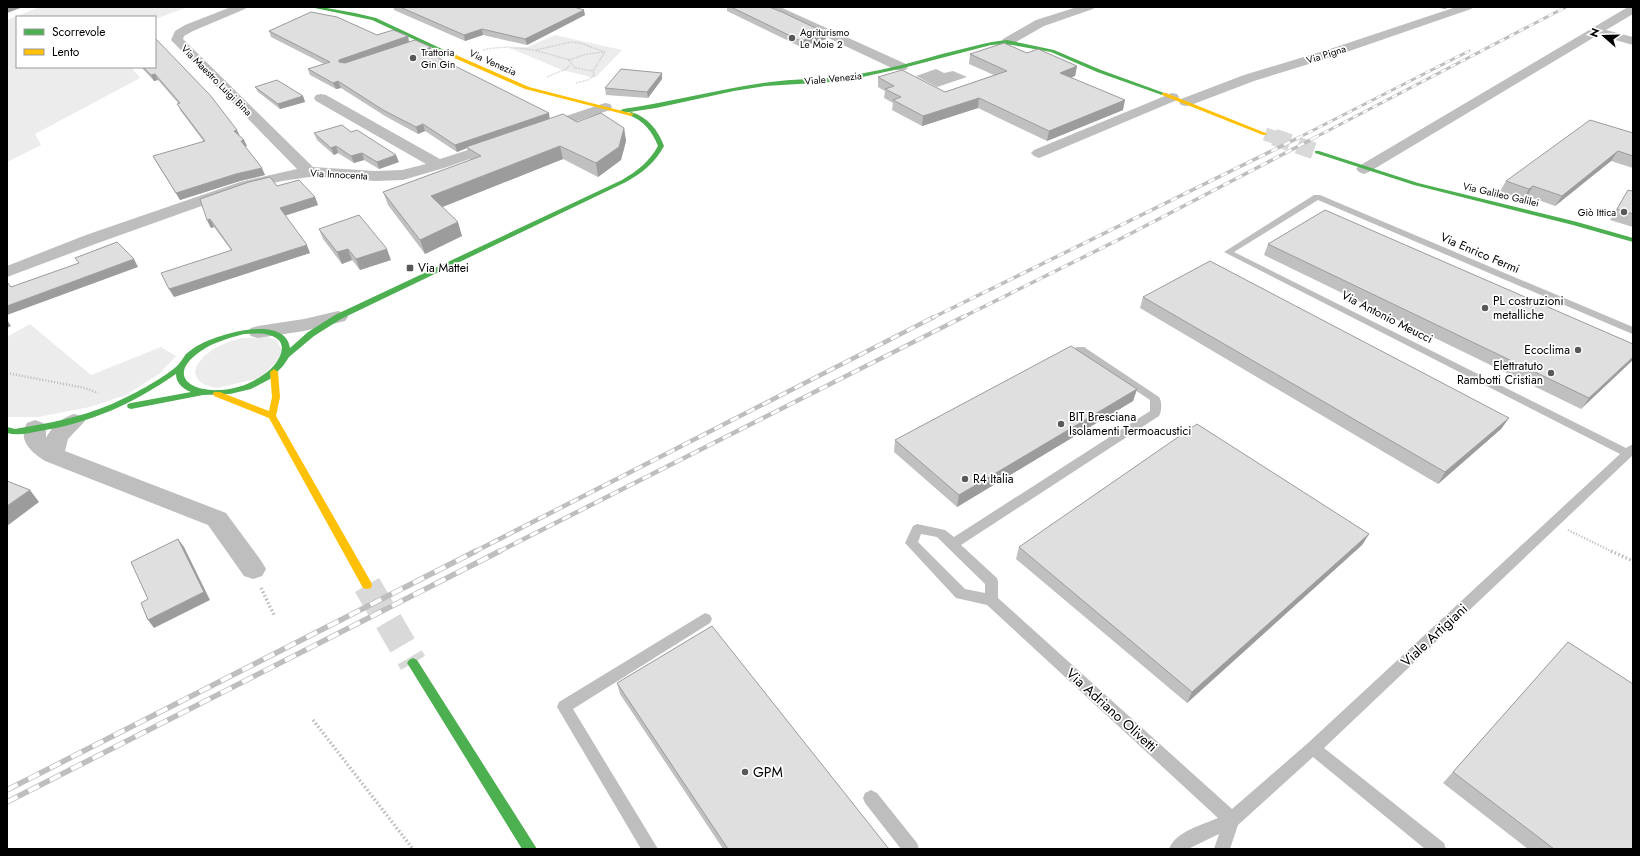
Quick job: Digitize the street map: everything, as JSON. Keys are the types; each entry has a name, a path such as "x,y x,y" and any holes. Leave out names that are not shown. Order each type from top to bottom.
{"street":[{"name":"Via Maestro Luigi Bina","path":"241,7 189,28 179,34 177,40 309,172"},
{"name":"Via Venezia","path":"312,7 355,14 374,19 419,43 527,88 629,113"},
{"path":"771,7 902,67"},
{"path":"1007,42 1040,23 1089,7"},
{"name":"Via Pigna","path":"1186,102 1249,78 1334,52 1467,7"},
{"path":"1317,152 1364,169 1633,9"},
{"path":"1596,30 1633,41"},
{"path":"1007,42 1052,51 1099,71 1186,102 1265,134"},
{"name":"Viale Venezia","path":"629,113 734,89 765,84 832,80 858,76 902,67 991,43 1007,42"},
{"path":"1039,153 1172,97"},
{"path":"321,98 439,165"},
{"name":"Via Innocenta","path":"7,272 92,239 246,185 282,176 309,172 376,176 403,175 439,165 605,107"},
{"path":"181,367 179,376 182,384 189,390 200,393 217,394 255,384 274,372 287,355 311,334 338,317 611,188 648,167 658,155 661,146 657,133 648,123 629,113"},
{"name":"Via Galileo Galilei","path":"1364,169 1478,200 1558,218 1633,240"},
{"path":"16,432 74,421 98,413 138,396 181,367 188,358 199,349 213,341 229,336 304,325 338,317"},
{"path":"258,332 272,334 282,339 288,350 287,355"},
{"path":"272,416 276,398 274,372"},
{"path":"98,413 200,393"},
{"path":"217,394 272,416 367,585"},
{"path":"53,455 58,436 74,421"},
{"path":"16,432 34,440 39,447 53,455 217,519 253,569"},
{"path":"414,663 530,849"}],"lane":[{"name":"Via Enrico Fermi","path":"1317,197 1633,331"},
{"name":"Via Antonio Meucci","path":"1317,197 1228,252 1630,450"},
{"path":"953,544 1155,413 1155,399 1080,349"},
{"name":"Viale Artigiani","path":"1232,820 1314,748 1630,450"},
{"path":"917,529 941,533 953,544 992,582 991,600 961,594 911,543 917,529"},
{"name":"Via Adriano Olivetti","path":"991,600 1232,820"},
{"path":"650,849 564,707 705,619"},
{"path":"1314,748 1438,849"},
{"path":"871,798 911,849"},
{"path":"1177,849 1184,842 1232,820"},
{"path":"1222,849 1232,820"}],"path":[{"path":"536,50 571,42 580,43 605,52"},
{"path":"483,50 497,46 523,47 569,60 587,54 605,52"},
{"path":"576,83 588,80 594,75 593,71 605,52"},
{"path":"569,60 570,64 574,68 593,71"},
{"path":"7,373 85,388 105,396"},
{"path":"1553,523 1633,561"},
{"path":"253,569 274,615"},
{"path":"313,720 413,849"}],"shaded area":[{"path":"40,7 188,7 156,19 156,16 17,16"},
{"path":"16,16 16,68 132,68 140,78 35,134 41,145 7,162 7,20"},
{"path":"555,35 622,50 595,78 562,70 510,48 528,47"},
{"path":"936,69 944,73 953,71 967,77 937,87 916,76"},
{"path":"30,324 91,375 161,347 176,356 159,374 126,395 90,407 38,417 7,417 7,337"},
{"path":"268,337 277,341 284,354 260,378 217,388 205,385 198,380 195,373 197,365 204,356 215,348 242,338"}],"building":[{"path":"400,7 574,7 584,10 525,39 482,29 464,35"},
{"path":"731,7 769,7 826,33 801,41"},
{"path":"311,12 337,17 377,35 393,30 408,36 339,60 339,62 345,63 415,40 431,47 426,49 431,51 427,52 549,113 455,145 423,124 416,127 383,110 338,81 333,83 308,69 330,62 269,31"},
{"path":"156,39 210,95 237,130 234,131 244,140 241,141 262,168 236,174 176,193 153,156 205,141 177,104 180,103 155,74 151,75 144,68 156,68"},
{"path":"1004,43 1027,53 1038,49 1077,66 1060,73 1125,100 1049,131 979,98 923,116 893,100 901,97 885,89 894,86 878,77 902,70 945,92 1007,71 970,54"},
{"path":"621,69 662,73 647,92 605,88"},
{"path":"277,80 303,96 278,104 255,87"},
{"path":"601,113 624,128 619,147 596,163 560,146 431,196 458,222 420,240 383,192 481,156 466,147 563,114 577,122"},
{"path":"1590,120 1633,133 1633,156 1618,151 1562,196 1533,186 1529,189 1506,181"},
{"path":"342,125 351,132 357,130 396,155 377,162 362,153 351,156 336,146 331,148 314,133"},
{"path":"270,177 277,186 299,180 315,197 280,208 307,245 169,289 161,273 232,250 210,219 207,220 200,199 249,182"},
{"path":"1628,190 1633,190 1633,214 1617,209"},
{"path":"1325,210 1633,344 1633,357 1589,398 1268,244"},
{"path":"359,215 387,249 356,259 348,249 337,252 319,229"},
{"path":"117,242 134,259 7,306 7,282 11,287 79,263 75,258"},
{"path":"1210,261 1509,418 1445,472 1143,297"},
{"path":"1071,346 1137,389 959,495 895,440"},
{"path":"1197,424 1369,534 1192,692 1019,547"},
{"path":"7,481 30,490 7,506"},
{"path":"178,539 204,592 148,620 141,603 148,599 131,562"},
{"name":"GPM","path":"712,626 889,849 728,849 617,683"},
{"path":"1568,642 1633,684 1633,849 1554,849 1453,772"}],"tunnel":[{"path":"1265,134 1274,137"},
{"path":"1274,137 1317,152"},
{"path":"367,585 413,663"}],"railway":[{"path":"1314,138 1566,7"},
{"path":"1299,138 1469,51"},
{"path":"962,317 1126,236 1316,137"},
{"path":"933,317 1299,138"},
{"path":"474,552 933,317"},
{"path":"498,552 962,317"},
{"path":"7,790 476,551"},
{"path":"7,802 500,551"}],"traffic: fast":[{"path":"312,7 355,14 374,19 454,56"},
{"path":"623,111 656,106 734,89 765,84 832,80 858,76 901,67 991,43 1007,42 1052,51 1099,71 1164,94"},
{"path":"287,355 311,334 338,317 624,181 635,174 650,162 661,146 650,126 646,122 631,114"},
{"path":"1317,152 1416,184 1575,223 1633,240"},
{"path":"244,332 268,332 281,338 286,343 287,350 285,357 274,371 267,377 254,384 230,392 199,392 190,389 184,384 180,378 180,371 183,363 189,356 209,343 244,332"},
{"path":"7,430 15,432 68,423 103,411 156,384 181,367"},
{"path":"131,406 200,393"},
{"path":"413,663 530,849"}],"traffic: slow":[{"path":"454,56 527,88 631,114"},
{"path":"1164,94 1265,134"},
{"path":"272,416 276,397 274,372"},
{"path":"217,394 272,416 367,585"}],"place":[{"name":"Agriturismo Le Moie 2","path":"792,38"},
{"name":"Trattoria Gin Gin","path":"413,58"},
{"name":"Giò Ittica","path":"1624,212"},
{"name":"Via Mattei","path":"410,268"},
{"name":"PL costruzioni metalliche","path":"1485,308"},
{"name":"Ecoclima","path":"1578,350"},
{"name":"Elettratuto Rambotti Cristian","path":"1551,373"},
{"name":"BIT Bresciana Isolamenti Termoacustici","path":"1061,424"},
{"name":"R4 Italia","path":"965,479"},
{"name":"GPM","path":"745,772"}]}
